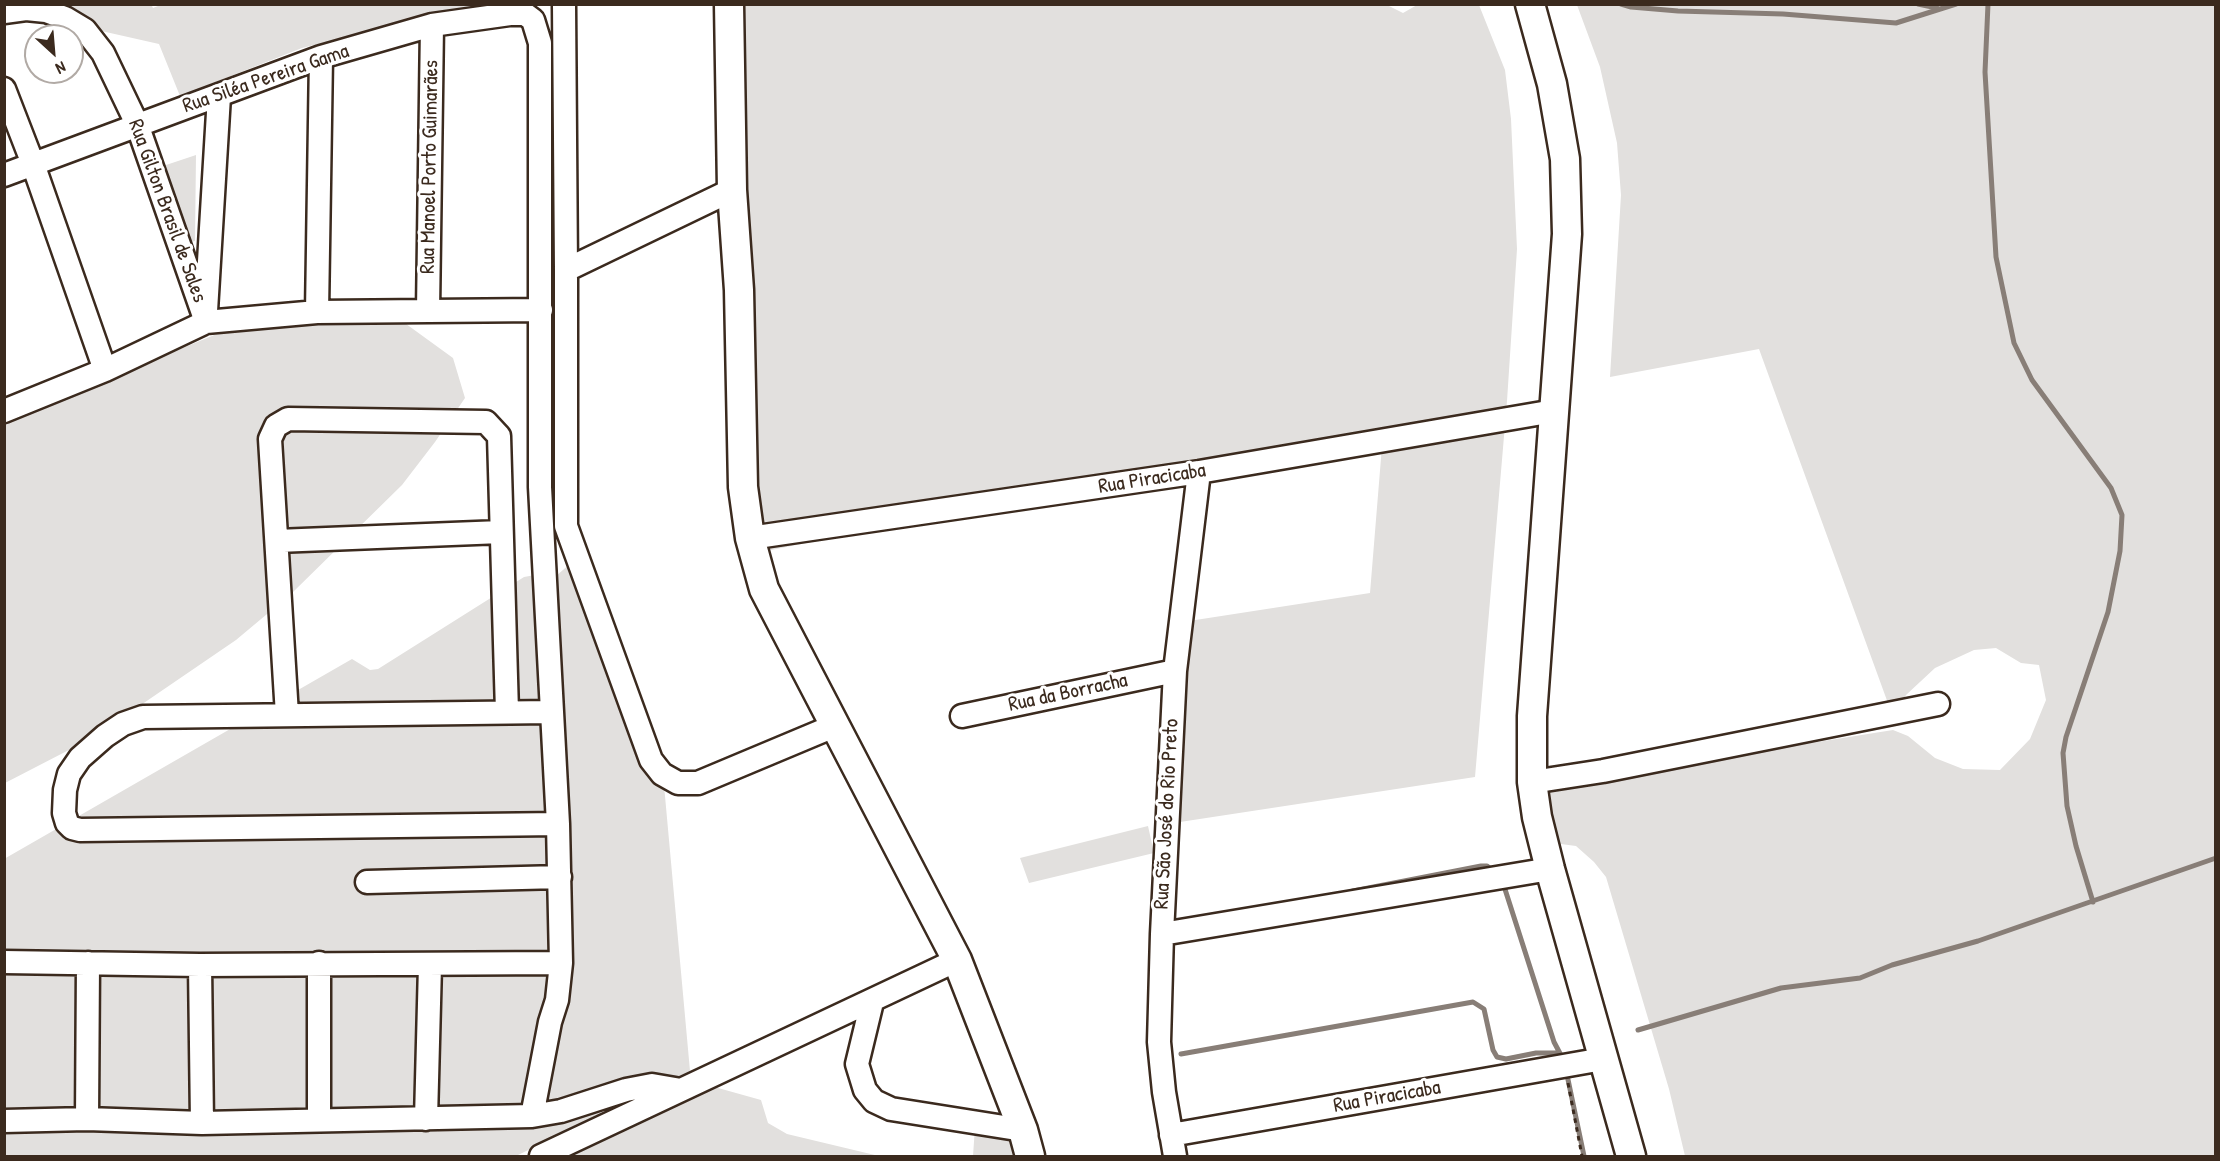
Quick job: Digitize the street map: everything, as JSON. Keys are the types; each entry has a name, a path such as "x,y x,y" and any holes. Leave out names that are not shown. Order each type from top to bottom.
{"main road":[{"path":"729,4 732,190 739,290 743,487 750,538 764,589 957,960 1027,1143"},
{"path":"1530,4 1552,84 1565,159 1567,234 1532,716 1532,782 1537,817 1550,869 1630,1156"}],"street":[{"path":"564,4 566,526"},
{"name":"Rua Gilton Brasil de Sales","path":"4,12 26,9 46,11 65,18 85,30 103,53 137,124 206,322"},
{"name":"Rua Siléa Pereira Gama","path":"4,175 321,57 432,25 525,14 533,20 540,43 542,310"},
{"name":"Rua Manoel Porto Guimarães","path":"428,310 432,25"},
{"path":"317,312 321,57"},
{"path":"4,89 33,164 105,370"},
{"name":"Rua Gilton Brasil de Sales","path":"206,322 219,96"},
{"path":"566,270 732,190"},
{"path":"4,411 105,370 206,322 317,312 542,310 540,487 558,824 561,963 557,999 550,1022 532,1116"},
{"name":"Rua Piracicaba","path":"750,538 1199,472 1554,411"},
{"path":"287,715 270,439 276,426 288,419 486,422 500,436 507,712"},
{"name":"Rua São José do Rio Preto","path":"1173,1146 1159,1042 1162,934 1175,671 1199,472"},
{"path":"540,487 566,526 651,760 662,774 678,783 698,783 834,726"},
{"path":"277,541 501,532"},
{"name":"Rua da Borracha","path":"962,716 1175,671"},
{"path":"1532,782 1603,771 1938,704"},
{"path":"551,712 143,717 123,724 80,758 69,774 65,790 64,813 72,828 80,830 558,824"},
{"path":"1162,934 1550,869"},
{"path":"367,882 560,878"},
{"path":"541,1156 957,960"},
{"path":"4,962 200,965 561,963"},
{"path":"87,1119 88,963"},
{"path":"319,963 319,1120"},
{"path":"200,965 202,1123"},
{"path":"426,1119 430,965"},
{"path":"872,1002 857,1064 865,1090 874,1101 891,1109 1027,1143"},
{"name":"Rua Piracicaba","path":"1173,1146 1603,1059"},
{"path":"4,1121 87,1119 202,1123 532,1116 561,1111 626,1090 652,1085 681,1090"}],"path":[{"path":"1565,1066 1582,1156"}],"shaded area":[{"path":"151,4 153,8 163,4 503,5 428,17 302,48 180,96 159,44 97,30 40,5"},
{"path":"1385,4 1403,13 1417,5 1479,5 1505,70 1511,119 1517,249 1507,401 1475,777 1180,822 1189,621 1370,593 1382,446 973,510 766,551 740,474 727,5"},
{"path":"1577,5 2215,5 2215,1156 1685,1156 1669,1089 1606,877 1594,862 1576,846 1546,842 1548,790 1761,751 1893,730 1908,736 1935,758 1963,769 2000,770 2030,739 2046,700 2039,665 2021,663 1996,648 1974,650 1935,668 1906,695 1900,705 1889,706 1759,349 1610,377 1621,195 1617,143 1600,67"},
{"path":"196,155 195,241 185,243 160,167"},
{"path":"402,321 453,358 465,398 402,485 291,594 236,640 94,737 5,783 5,421 224,331 245,328"},
{"path":"571,563 591,633 645,761 664,785 690,1071 516,1156 5,1156 4,859 352,659 370,670 378,669 524,577 535,575 548,583"},
{"path":"1148,826 1154,853 1029,883 1020,858"},
{"path":"711,1086 761,1100 768,1123 787,1134 879,1156 565,1156"},
{"path":"975,1127 1020,1141 1026,1156 973,1156"}],"waterway":[{"path":"1621,4 1678,11 1783,14 1896,23 1956,4"},
{"path":"1918,4 1937,8"},
{"path":"1988,4 1985,72 1996,257 2014,343 2032,380 2111,488 2122,515 2120,551 2108,612 2066,737 2063,753 2067,806 2093,902"},
{"path":"1638,1030 1781,988 1860,978 1892,965 1978,941 2216,858"},
{"path":"1353,891 1481,866 1487,866 1493,871"},
{"path":"1503,883 1554,1042 1564,1061"},
{"path":"1181,1054 1473,1002 1484,1009 1493,1050 1497,1057 1506,1059 1536,1053 1559,1053"},
{"path":"1566,1070 1584,1156"}]}
